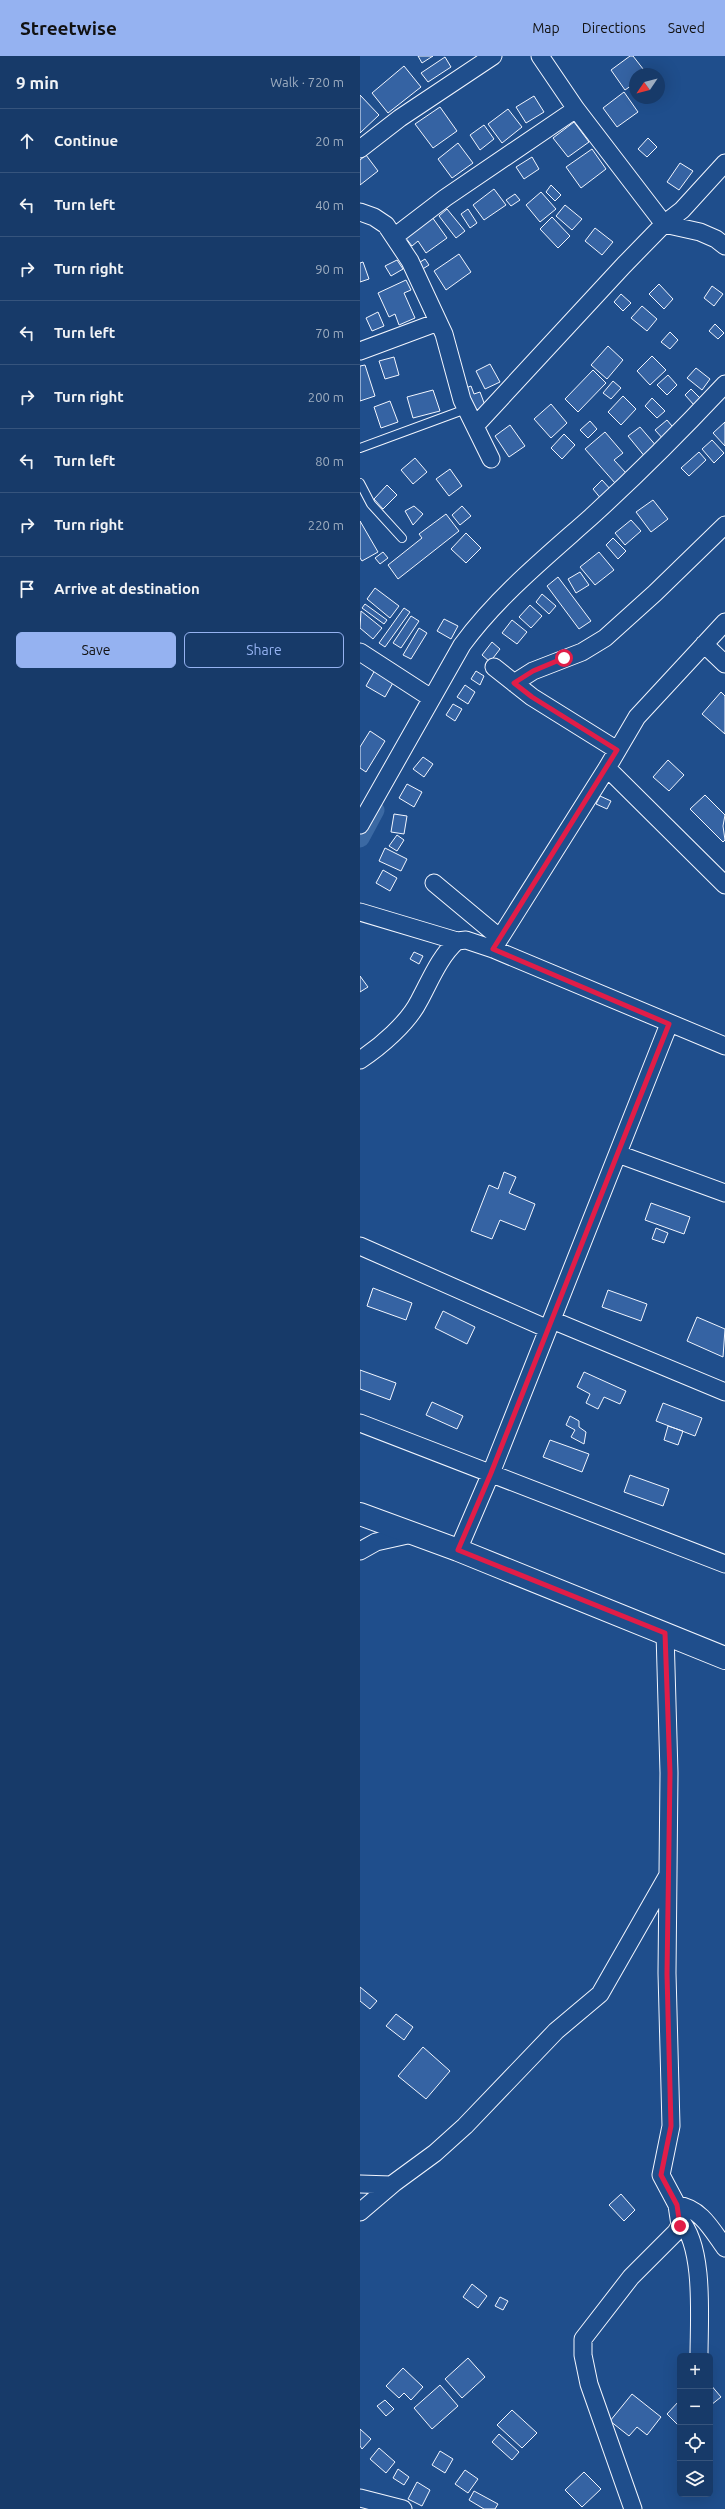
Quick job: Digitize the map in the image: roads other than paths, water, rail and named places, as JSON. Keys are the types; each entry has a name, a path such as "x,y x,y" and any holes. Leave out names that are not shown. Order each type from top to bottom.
{"street":[{"path":"360,148 400,118 493,56"},
{"path":"540,56 576,109 664,224 700,232 716,239 725,246"},
{"path":"394,237 445,198 576,109"},
{"path":"475,426 664,224 682,210 725,163"},
{"path":"360,212 374,217 386,225 410,261 438,322 466,409 491,459"},
{"path":"360,351 438,322"},
{"path":"360,825 431,698 462,645 476,625 509,590 663,449 725,384"},
{"path":"514,683 533,671 582,652 605,638 655,593 725,525"},
{"path":"497,943 607,768 637,717 725,622"},
{"path":"704,644 725,664"},
{"path":"360,652 431,698"},
{"path":"494,667 538,702 617,750"},
{"path":"607,768 725,885"},
{"path":"434,883 497,943 669,1024 725,1046"},
{"path":"360,912 457,941 466,940 497,943"},
{"path":"360,1060 389,1038 418,1003 432,974 457,941"},
{"path":"458,1550 491,1473 669,1024"},
{"path":"618,1154 725,1193"},
{"path":"360,1246 550,1324 725,1392"},
{"path":"360,1424 725,1564"},
{"path":"360,1514 458,1550 725,1658"},
{"path":"360,1552 376,1542 412,1534"},
{"path":"665,1633 670,1773 667,1974 671,2126 661,2175 688,2231 696,2267 699,2298 699,2353"},
{"path":"360,2212 391,2185 435,2153 460,2130 556,2031 600,1994 610,1980 668,1875"},
{"path":"360,2184 391,2185"},
{"path":"679,2213 694,2209 705,2220 725,2248"},
{"path":"633,2509 589,2384 583,2355 583,2339 631,2277 676,2232 679,2213"},
{"path":"362,2501 403,2509"}],"lane":[{"path":"360,448 466,409"},
{"path":"360,483 375,509 402,538"}],"waterway":[{"path":"360,838 375,810"}]}
